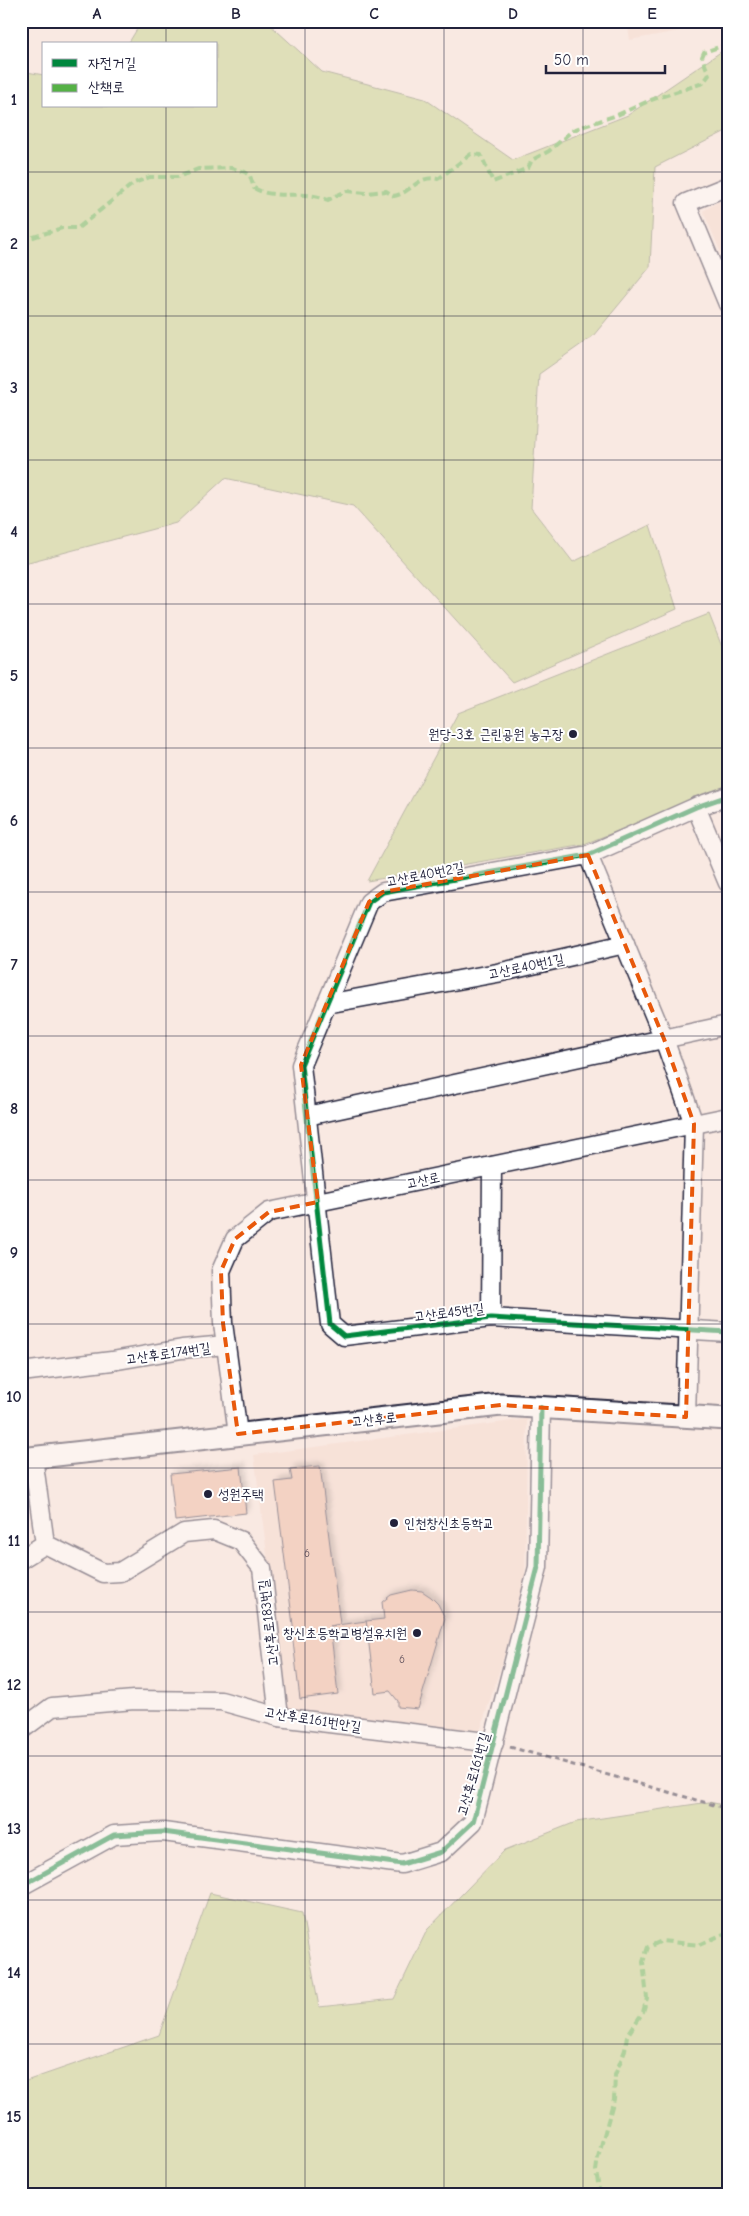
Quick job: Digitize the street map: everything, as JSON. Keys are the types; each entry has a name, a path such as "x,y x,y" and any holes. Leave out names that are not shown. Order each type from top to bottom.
{"main road":[{"name":"고산후로","path":"27,1458 502,1405 728,1419"}],"street":[{"path":"728,186 686,203 728,304"},
{"name":"고산로40번2길","path":"318,1202 301,1065 369,902 383,892 588,855 696,807 728,796"},
{"path":"696,807 728,882"},
{"path":"588,855 664,1039 694,1124 686,1417"},
{"name":"고산로40번1길","path":"326,1004 497,972 625,944"},
{"path":"307,1116 728,1025"},
{"name":"고산로","path":"226,1345 223,1323 221,1271 235,1239 269,1212 728,1118"},
{"path":"491,1318 492,1166"},
{"name":"고산로45번길","path":"318,1202 330,1324 344,1336 491,1318 728,1332"},
{"name":"고산후로174번길","path":"21,1372 112,1361 182,1349 226,1345 238,1434"},
{"name":"고산후로161번길","path":"21,1886 114,1835 163,1832 402,1864 441,1852 473,1822 538,1567 541,1408"},
{"path":"21,1559 45,1544 27,1458"},
{"name":"고산후로183번길","path":"45,1544 103,1574 120,1572 184,1533 214,1530 241,1541 262,1568 279,1717"},
{"name":"고산후로161번안길","path":"21,1730 52,1707 134,1700 221,1700 279,1717 494,1742"}],"path":[{"path":"494,1742 728,1809"}],"highlighted area":[{"path":"588,855 664,1039 694,1124 686,1417 501,1405 238,1434 223,1323 221,1271 235,1239 269,1212 318,1202 301,1065 369,902 383,892"}],"shaded area":[{"path":"627,21 728,21 728,22 630,40"},
{"path":"728,196 728,269 703,211"},
{"name":"인천창신초등학교","path":"527,1419 525,1591 480,1731 287,1708 254,1455"}],"green space":[{"path":"142,21 266,21 322,72 425,99 513,160 628,115 728,47 728,130 655,167 650,267 593,336 539,374 531,508 573,562 650,525 677,609 512,682 353,506 225,478 176,523 21,564 21,71 42,75 42,108 218,108 218,42 129,42"},
{"path":"709,614 728,662 728,788 584,844 367,881 458,713"},
{"path":"709,1802 728,1806 728,2182 720,2195 21,2195 21,2085 23,2082 159,2035 210,1893 302,1913 319,2007 394,1999 427,1930 505,1850 576,1822"}],"building":[{"path":"320,1466 340,1624 330,1626 338,1694 300,1699 292,1633 294,1633 275,1482 292,1480 290,1469"},
{"name":"성원주택","path":"241,1467 246,1513 175,1521 170,1474"},
{"path":"412,1590 422,1591 431,1597 438,1604 445,1618 418,1709 398,1707 398,1701 390,1691 375,1693 366,1621 384,1619 382,1602 391,1595"},
{"path":"366,1621 367,1627 330,1631 330,1626"}],"marked path":[{"path":"21,241 62,228 78,228 134,183 150,177 178,177 198,169 232,168 245,172 250,176 254,188 262,192 280,195 309,195 328,200 346,191 367,193 386,191 394,196 420,181 431,178 438,179 471,154 481,155 493,182 528,168 532,160 549,151 573,130 617,115 651,100 703,83 709,75 702,57 704,52 728,44"},
{"path":"600,2195 596,2171 598,2157 614,2099 615,2075 625,2050 627,2036 643,2012 647,1998 643,1962 648,1947 662,1941 699,1945 728,1932"}],"cycle path":[{"path":"728,796 696,807 588,855 383,892 369,902 301,1065 330,1324 344,1336 491,1318 728,1332"},
{"path":"21,1886 114,1835 163,1832 402,1864 441,1852 473,1822 538,1567 541,1408"}],"place":[{"name":"원당-3호 근린공원 농구장","path":"573,734"},
{"name":"성원주택","path":"208,1494"},
{"name":"인천창신초등학교","path":"394,1523"},
{"name":"창신초등학교병설유치원","path":"417,1633"}]}
